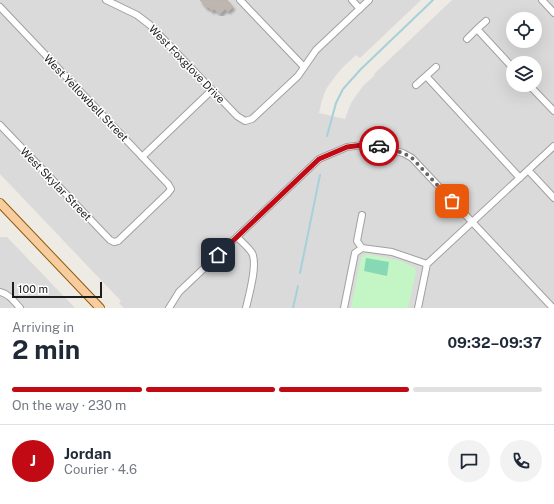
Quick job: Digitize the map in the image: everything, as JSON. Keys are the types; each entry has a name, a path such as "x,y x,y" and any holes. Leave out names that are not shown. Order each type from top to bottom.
{"main road":[{"path":"0,203 100,308"}],"street":[{"name":"West Foxglove Drive","path":"106,0 137,15 150,24 237,116 245,121 252,119 298,76 304,67"},
{"path":"240,0 304,67 316,50 369,0"},
{"path":"352,0 360,9"},
{"path":"542,0 554,13"},
{"name":"West Yellowbell Street","path":"0,7 168,184 171,189"},
{"path":"467,39 486,21"},
{"path":"477,30 506,61"},
{"path":"416,85 436,67"},
{"path":"426,76 520,178"},
{"path":"142,157 212,90"},
{"path":"536,92 554,111"},
{"name":"West Skylar Street","path":"0,125 110,240 114,242 118,241 171,189"},
{"path":"384,148 385,137"},
{"path":"169,308 179,292 319,159 347,147 371,144 403,153 412,158 552,308"},
{"path":"418,308 427,264 554,146"},
{"path":"528,170 554,198"},
{"path":"362,215 357,241 362,248"},
{"path":"237,237 252,253 254,261 252,282 246,308"},
{"path":"344,308 355,253 362,248 392,252 427,264"},
{"path":"0,292 9,296 20,308"}],"shaded area":[{"path":"0,0 421,0 360,58 356,55 342,68 326,89 319,113 345,119 351,103 363,86 452,0 554,0 554,308 124,308 119,303 121,301 0,174"},
{"path":"0,237 7,237 75,308 0,308"}],"green space":[{"path":"368,254 401,261 415,268 416,272 408,308 351,308 361,258"},
{"path":"366,258 389,262 387,276 364,271"}],"building":[{"path":"200,0 227,0 233,7 228,11 225,9 220,14 214,9 212,11 208,7 207,8"}],"waterway":[{"path":"327,136 336,103 343,89 361,69 433,0"},
{"path":"300,273 320,175"},
{"path":"293,308 298,286"}],"way so far":[{"path":"379,146 403,153 412,158 452,201"}],"route":[{"path":"218,255 319,159 347,147 371,144 379,146"}]}
